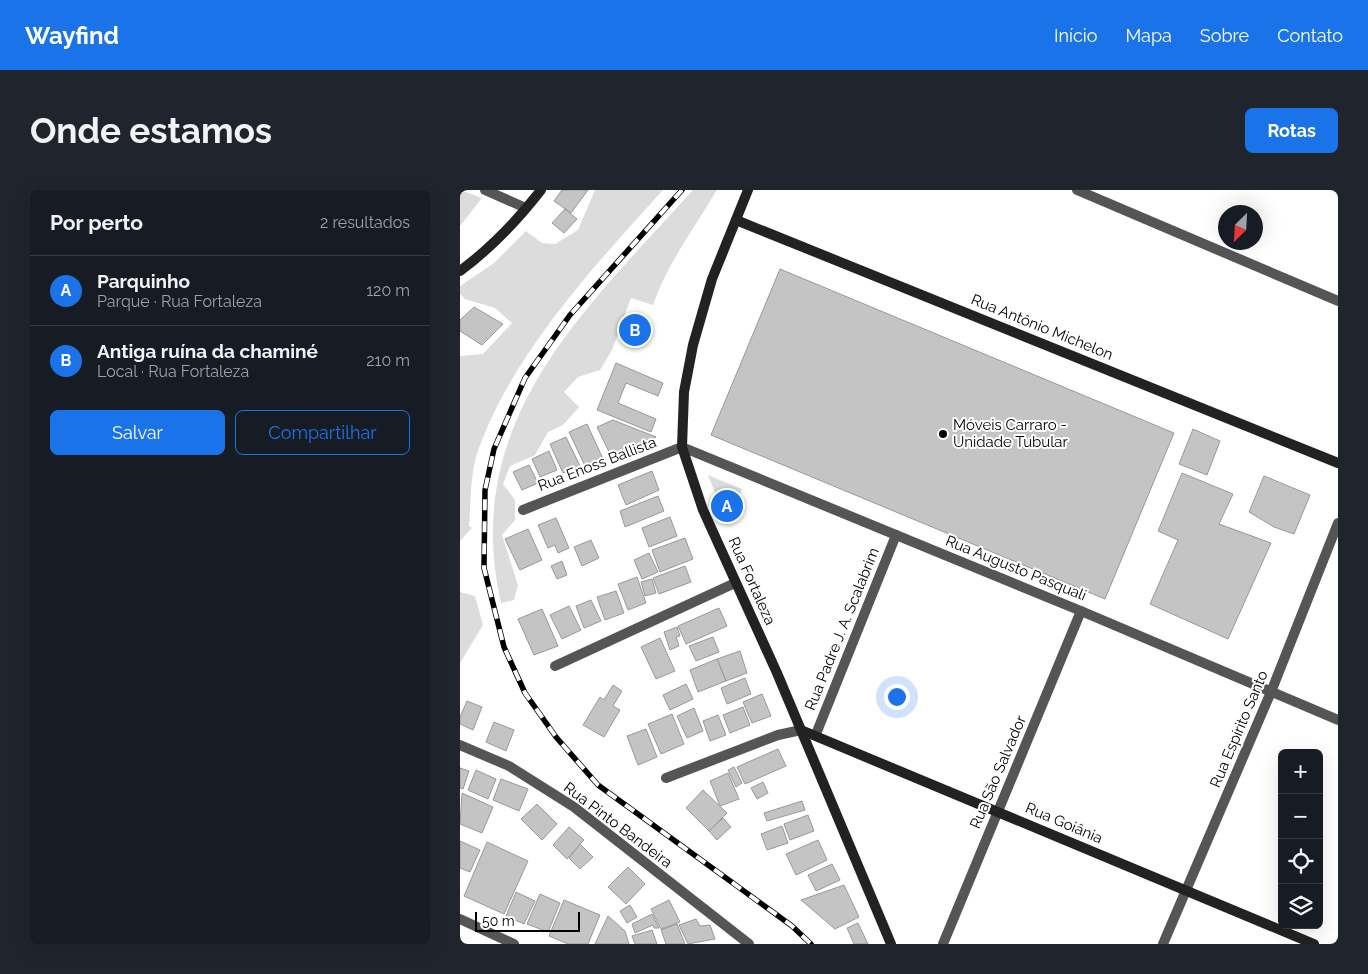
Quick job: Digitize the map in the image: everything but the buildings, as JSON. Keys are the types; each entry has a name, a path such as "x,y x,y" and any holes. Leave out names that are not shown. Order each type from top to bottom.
{"main road":[{"path":"460,271 477,259 526,208 540,190"},
{"name":"Rua Fortaleza","path":"748,190 712,279 693,345 684,392 682,447 704,510 801,730 891,944"},
{"name":"Rua Antônio Michelon","path":"736,220 1338,463"},
{"name":"Rua Goiânia","path":"801,730 816,734 1314,944"}],"street":[{"path":"485,190 526,208"},
{"path":"1077,190 1338,301"},
{"name":"Rua Enoss Ballista","path":"523,510 682,447"},
{"name":"Rua Augusto Pasquali","path":"682,447 1081,611 1338,720"},
{"name":"Rua Espírito Santo","path":"1163,944 1271,692 1338,523"},
{"name":"Rua Padre J. A. Scalabrim","path":"816,734 896,535"},
{"path":"555,666 736,583"},
{"name":"Rua São Salvador","path":"942,944 1081,611"},
{"path":"666,778 778,735 801,730"},
{"name":"Rua Pinto Bandeira","path":"460,745 509,766 574,807 743,943"},
{"path":"460,920 514,944"}],"shaded area":[{"path":"460,190 482,198 460,226"},
{"path":"595,190 663,190 610,249 558,312 512,380 493,415 475,460 469,526 472,528 460,541 460,356 483,354 512,323 495,308 465,299 460,294 460,286 494,263 526,231 542,243 555,244 578,230"},
{"path":"693,190 717,190 674,260 653,305 631,298 612,350 600,370 578,377 564,392 579,407 563,425 548,432 535,455 510,466 503,484 515,500 515,520 502,535 518,585 514,600 501,603 493,538 498,479 515,425 540,374 573,326 611,280"},
{"path":"708,475 742,489 727,524"},
{"path":"460,592 475,596 483,625 460,663"}],"railway":[{"path":"682,190 570,315 525,378 494,449 485,490 484,568 504,647 525,693 556,737 598,785 792,926 811,944"}],"place":[{"name":"Antiga ruína da chaminé","path":"635,330"},
{"name":"Móveis Carraro - Unidade Tubular","path":"943,434"},
{"name":"Parquinho","path":"727,506"}]}
